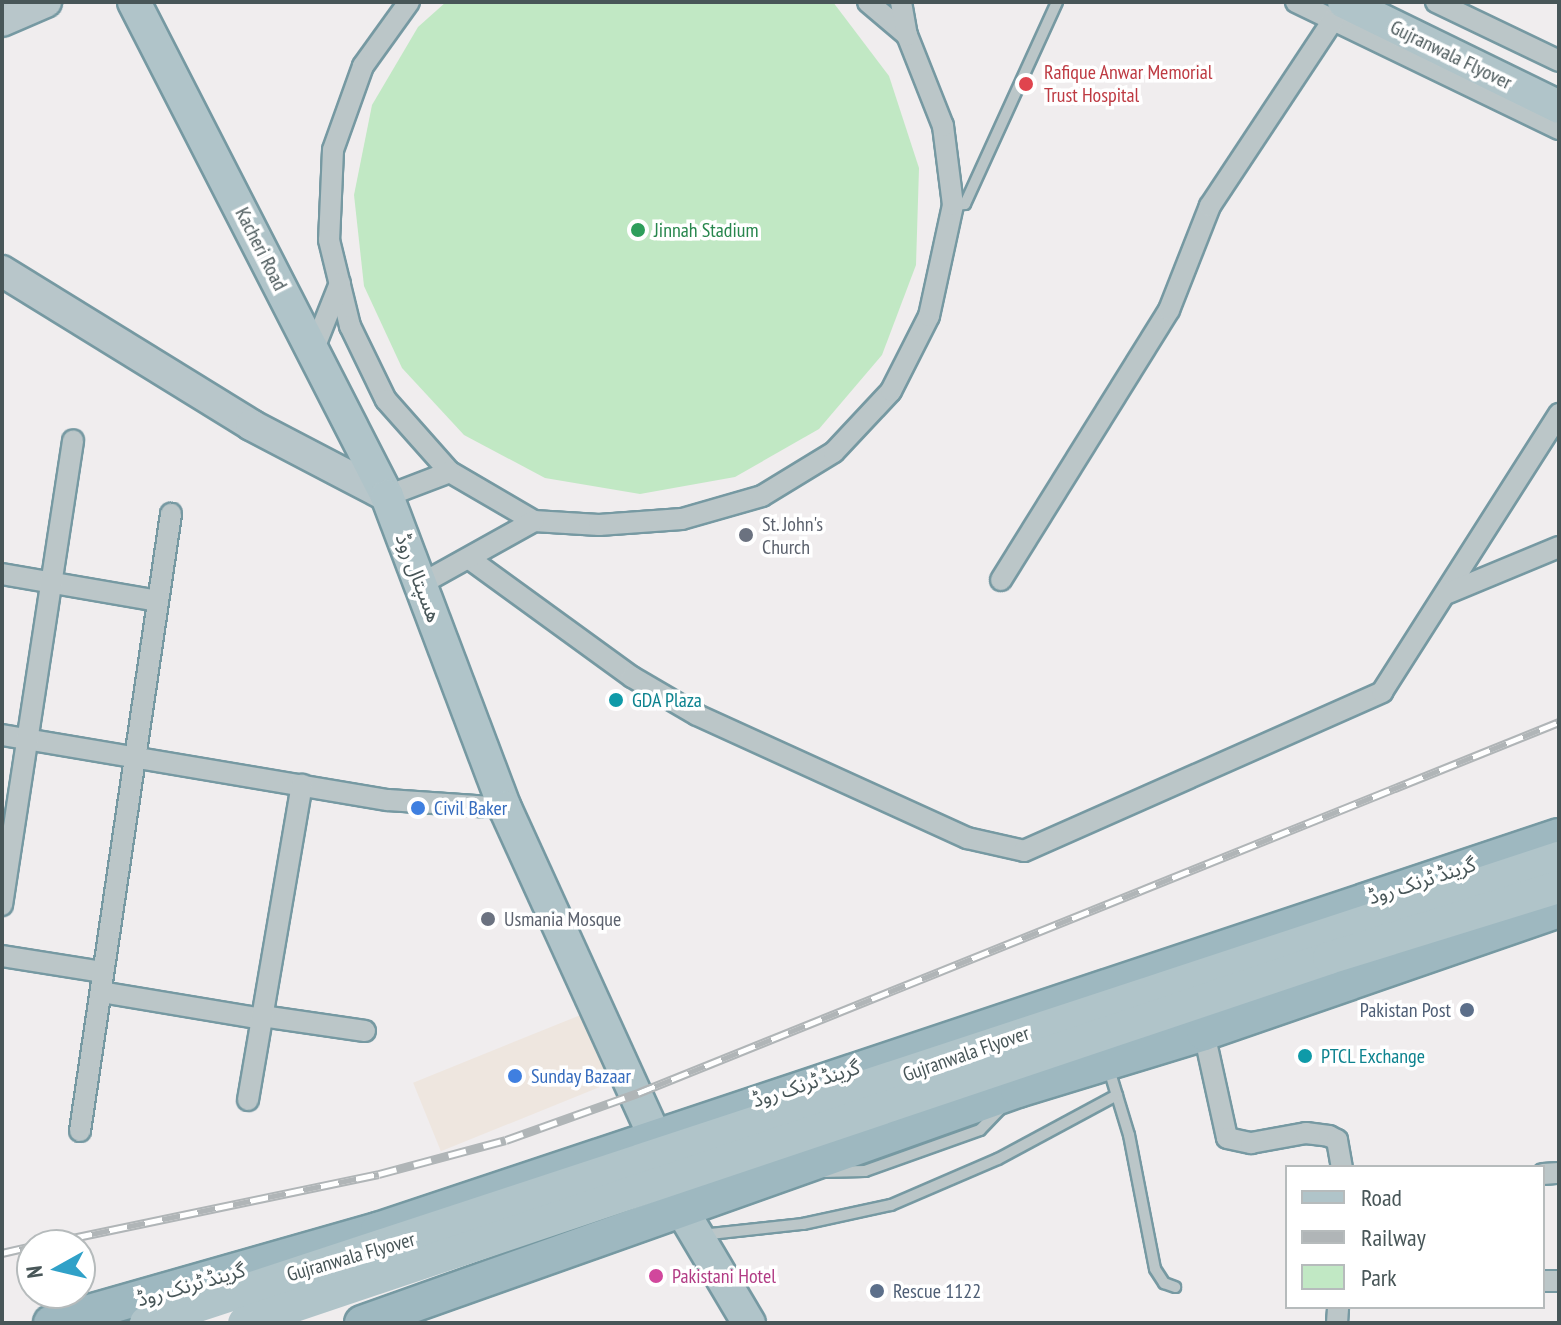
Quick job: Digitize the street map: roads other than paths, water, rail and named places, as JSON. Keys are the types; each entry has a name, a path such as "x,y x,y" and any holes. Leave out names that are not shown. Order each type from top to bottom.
{"highway":[{"name":"گرینڈ ٹرنک روڈ","path":"51,1323 378,1230 654,1135 1559,836"},
{"path":"362,1323 690,1221 806,1165 1018,1090 1112,1080 1204,1033 1559,910"},
{"path":"987,1024 1018,1090"},
{"path":"378,1230 399,1311"}],"main road":[{"path":"2,21 46,2"},
{"name":"Kacheri Road","path":"134,2 387,496"},
{"name":"Gujranwala Flyover","path":"1372,2 1559,93"},
{"name":"Gujranwala Flyover","path":"1338,11 1559,107"},
{"path":"2,271 251,425 387,496"},
{"name":"ھسپتال روڈ","path":"387,496 505,808 627,1069 654,1135"},
{"name":"Gujranwala Flyover","path":"146,1323 1559,858"},
{"name":"Gujranwala Flyover","path":"244,1323 1315,963 1559,887"},
{"path":"690,1221 749,1323"}],"street":[{"path":"409,2 363,66 333,150 329,240 350,326 386,400 450,472 534,521 599,525 682,519 762,496 834,452 891,391 929,316 953,205 943,126 907,35 901,2"},
{"path":"868,2 907,35"},
{"path":"1296,2 1338,11 1559,129"},
{"path":"1436,2 1559,61"},
{"path":"1001,580 1169,310 1210,206 1338,11"},
{"path":"313,351 340,283"},
{"path":"471,560 632,677 697,715 967,838 1024,851 1382,692 1552,438 1559,414"},
{"path":"2,905 73,440"},
{"path":"387,496 450,472"},
{"path":"80,1131 171,514"},
{"path":"421,584 471,560 534,521"},
{"path":"1448,593 1559,547"},
{"path":"2,574 158,601"},
{"path":"2,735 388,800 505,808"},
{"path":"248,1100 302,785"},
{"path":"2,956 262,1018 365,1031"},
{"path":"1204,1033 1227,1138 1237,1144 1306,1133 1329,1136 1337,1140 1342,1165"}],"lane":[{"path":"953,205 965,204 1057,2"},
{"path":"690,1221 803,1224 891,1205 998,1159 1112,1080 1129,1135 1155,1269 1164,1283 1175,1287"}],"railway":[{"path":"96,1233 379,1174 506,1140 638,1093 1559,722"},
{"path":"2,1253 16,1250"}],"place":[{"name":"Rafique Anwar Memorial Trust Hospital","path":"1026,84"},
{"name":"Jinnah Stadium","path":"638,230"},
{"name":"St. John's Church","path":"746,535"},
{"name":"GDA Plaza","path":"616,700"},
{"name":"Civil Baker","path":"418,808"},
{"name":"Usmania Mosque","path":"488,919"},
{"name":"Pakistan Post","path":"1467,1010"},
{"name":"PTCL Exchange","path":"1305,1056"},
{"name":"Sunday Bazaar","path":"515,1076"},
{"name":"Pakistani Hotel","path":"656,1276"},
{"name":"Rescue 1122","path":"877,1291"}]}
